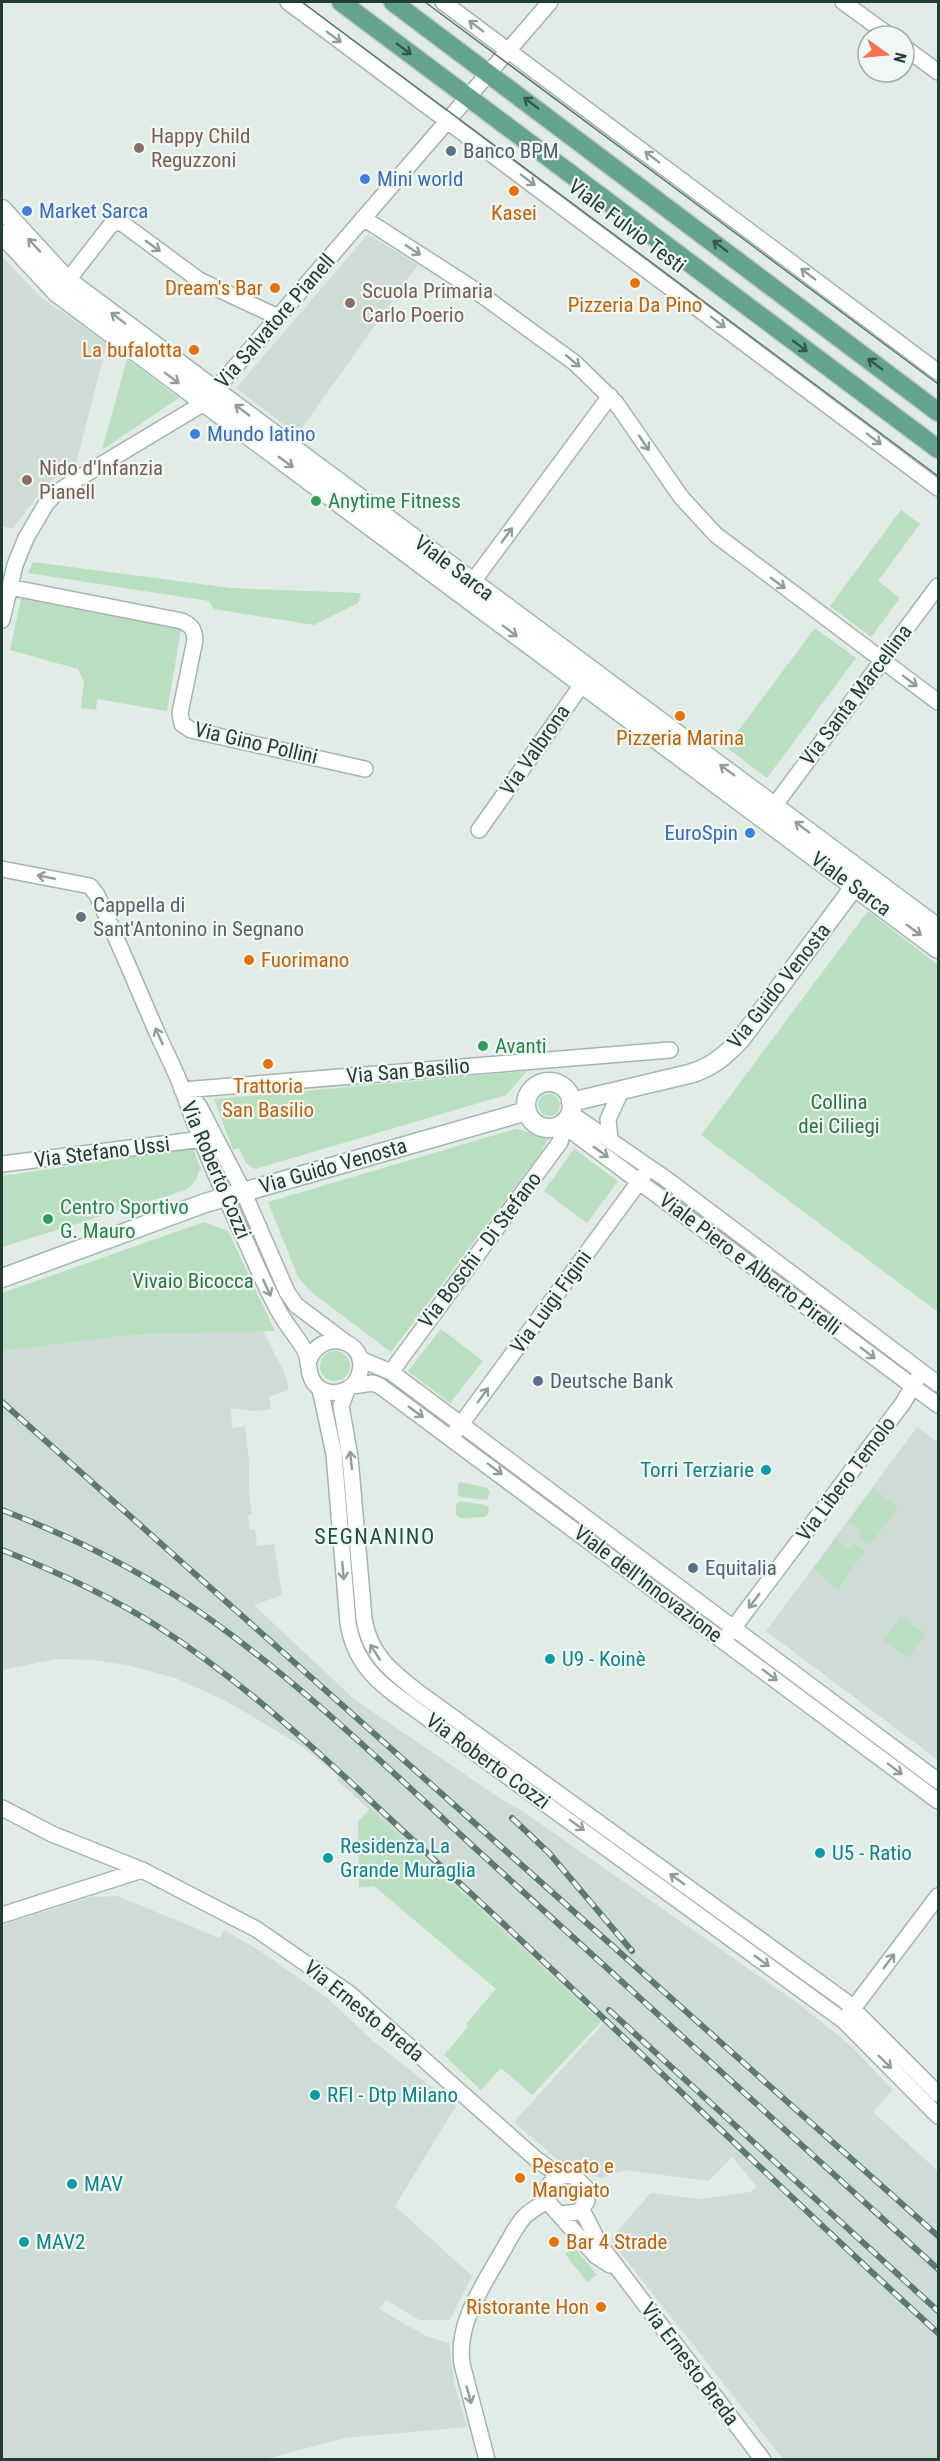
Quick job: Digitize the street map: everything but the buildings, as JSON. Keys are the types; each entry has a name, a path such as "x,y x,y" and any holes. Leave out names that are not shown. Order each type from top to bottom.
{"main road":[{"name":"Viale Fulvio Testi","path":"341,2 939,449"},
{"name":"Viale Fulvio Testi","path":"393,2 939,412"}],"street":[{"name":"Viale Fulvio Testi","path":"288,2 939,489"},
{"path":"443,2 939,372"},
{"name":"Via Salvatore Pianell","path":"2,620 9,588 26,538 36,516 56,493 210,396 550,2"},
{"path":"843,2 873,24"},
{"path":"916,56 939,72"},
{"name":"Viale Sarca","path":"2,209 62,287"},
{"path":"363,219 539,335 575,363 610,396 681,497 703,523 741,555 939,702"},
{"path":"62,287 110,226 119,221 199,280 278,317"},
{"name":"Viale Sarca","path":"2,234 62,287 860,880 939,949"},
{"path":"468,589 610,396"},
{"name":"Via Santa Marcellina","path":"768,812 939,586"},
{"name":"Via Gino Pollini","path":"9,588 182,621 194,629 195,640 180,713 182,724 191,730 365,769"},
{"name":"Via Valbrona","path":"479,830 587,678"},
{"name":"Via Roberto Cozzi","path":"2,869 90,886 101,905 183,1090 208,1136 234,1194 281,1315 306,1351 310,1376 320,1389 334,1454 348,1623 354,1647 369,1672 393,1693 843,2021 939,2116"},
{"name":"Viale Sarca","path":"860,880 939,928"},
{"name":"Via Guido Venosta","path":"566,1116 590,1096 621,1091 697,1072 721,1059 747,1032 860,880"},
{"name":"Via San Basilio","path":"183,1090 670,1050"},
{"name":"Viale Piero e Alberto Pirelli","path":"566,1116 549,1128 539,1126 527,1111 527,1100 531,1092 545,1083 556,1084 563,1088 566,1116 639,1182 939,1405"},
{"path":"610,1139 608,1119 621,1091"},
{"name":"Via Guido Venosta","path":"2,1278 234,1194 527,1111"},
{"name":"Viale Piero e Alberto Pirelli","path":"566,1116 610,1139 650,1167 939,1384"},
{"name":"Via Boschi - Di Stefano","path":"390,1372 560,1142 566,1116"},
{"name":"Via Stefano Ussi","path":"2,1164 208,1136"},
{"name":"Via Luigi Figini","path":"452,1437 650,1167"},
{"name":"Via Roberto Cozzi","path":"234,1194 296,1305 348,1344 360,1359 360,1372 341,1406 350,1457 364,1618 369,1642 377,1656 418,1692 853,2008 939,2094"},
{"path":"281,1315 296,1305"},
{"path":"309,1360 316,1349 326,1342 336,1340 348,1344"},
{"name":"Viale dell'Innovazione","path":"360,1359 390,1372 939,1781"},
{"name":"Via Libero Temolo","path":"723,1640 903,1403 922,1372"},
{"name":"Viale dell'Innovazione","path":"350,1388 374,1383 380,1386 452,1437 939,1801"},
{"path":"320,1389 334,1393 350,1388"},
{"name":"Via Ernesto Breda","path":"2,1808 75,1843 142,1870 256,1929 350,1994 536,2159 560,2176 574,2176 584,2184 588,2197 582,2210 600,2245 763,2460"},
{"path":"2,1915 142,1870"},
{"path":"843,2021 939,1896"},
{"name":"Via Ernesto Breda","path":"536,2159 553,2210 560,2214 596,2256 606,2264 618,2268"},
{"path":"487,2460 462,2364 462,2338 478,2294 519,2224 547,2195 552,2181 560,2176"},
{"path":"560,2214 572,2214 582,2210"}],"shaded area":[{"name":"Scuola Primaria Carlo Poerio","path":"368,234 418,265 297,435 236,388"},
{"path":"2,257 43,299 107,343 76,464 64,469 41,491 13,529 2,526"},
{"path":"263,1331 284,1372 289,1390 269,1397 271,1409 254,1411 231,1408 232,1428 245,1426 252,1514 248,1516 250,1530 255,1529 257,1546 274,1544 282,1595 254,1605 355,1700 525,1813 799,2004 850,2045 893,2090 873,2112 938,2171 938,2459 783,2459 612,2242 612,2237 651,2193 700,2199 750,2192 757,2187 732,2157 709,2181 625,2170 601,2178 567,2168 514,2122 603,2024 338,1781 337,1775 302,1746 226,1701 175,1678 127,1665 93,1660 56,1659 2,1670 2,1351 130,1335"},
{"path":"917,1427 938,1442 938,1760 766,1631"},
{"path":"117,1896 220,1938 224,1930 257,1949 326,1997 373,2041 456,2106 395,2206 472,2276 450,2320 419,2320 386,2300 379,2309 426,2336 449,2343 454,2382 467,2427 345,2438 265,2459 2,2459 2,1925 91,1897"}],"green space":[{"path":"127,359 179,398 102,450"},
{"path":"901,510 920,524 878,581 900,598 871,637 830,606"},
{"path":"33,562 231,588 361,593 358,603 314,625 214,609 209,601 28,573"},
{"path":"22,594 182,624 167,711 97,699 96,710 81,708 84,681 78,669 10,650"},
{"path":"815,628 856,658 767,778 726,747"},
{"name":"Collina dei Ciliegi","path":"868,911 938,965 938,1312 701,1135"},
{"path":"527,1071 506,1095 255,1169 246,1163 239,1148 233,1150 214,1099"},
{"path":"545,1094 553,1094 560,1101 560,1109 553,1116 545,1116 538,1109 538,1101"},
{"path":"515,1129 549,1137 540,1154 391,1352 310,1291 298,1277 268,1202"},
{"name":"Centro Sportivo G. Mauro","path":"193,1148 200,1168 196,1180 186,1190 2,1247 2,1176"},
{"path":"574,1149 618,1181 587,1223 544,1191"},
{"name":"Vivaio Bicocca","path":"204,1222 228,1231 275,1331 130,1335 2,1351 2,1293"},
{"path":"441,1329 483,1361 450,1403 408,1371"},
{"path":"335,1351 346,1355 350,1366 346,1377 335,1381 324,1377 320,1366 324,1355"},
{"path":"461,1482 487,1488 490,1492 487,1500 460,1497 458,1484"},
{"path":"873,1488 898,1507 870,1545 859,1537 863,1532 849,1521"},
{"path":"460,1501 486,1505 489,1508 488,1514 485,1517 460,1518 456,1515 456,1504"},
{"path":"836,1538 850,1549 855,1544 865,1551 838,1589 813,1570"},
{"path":"901,1616 925,1634 908,1658 883,1640"},
{"path":"370,1809 601,2022 532,2095 501,2068 481,2090 444,2055 468,2027 466,2024 496,1989 374,1886 359,1887 358,1821"},
{"path":"574,2247 597,2275 587,2282 565,2254"}],"tram line":[{"path":"302,2 938,476"},
{"path":"425,2 938,384"}],"railway":[{"path":"2,1402 938,2236"},
{"path":"2,1510 113,1559 176,1596 218,1625 298,1688 938,2269"},
{"path":"2,1550 81,1584 157,1626 197,1653 273,1713 514,1934 938,2333"},
{"path":"512,1818 549,1853 632,1951"},
{"path":"609,2010 938,2311"}],"place":[{"name":"Happy Child Reguzzoni","path":"139,148"},
{"name":"Banco BPM","path":"451,151"},
{"name":"Mini world","path":"365,179"},
{"name":"Kasei","path":"514,191"},
{"name":"Market Sarca","path":"27,211"},
{"name":"Pizzeria Da Pino","path":"635,283"},
{"name":"Dream's Bar","path":"275,288"},
{"name":"Scuola Primaria Carlo Poerio","path":"350,303"},
{"name":"La bufalotta","path":"194,350"},
{"name":"Mundo latino","path":"195,434"},
{"name":"Nido d'Infanzia Pianell","path":"27,480"},
{"name":"Anytime Fitness","path":"316,501"},
{"name":"Pizzeria Marina","path":"680,716"},
{"name":"EuroSpin","path":"750,833"},
{"name":"Cappella di Sant'Antonino in Segnano","path":"81,917"},
{"name":"Fuorimano","path":"249,960"},
{"name":"Avanti","path":"483,1046"},
{"name":"Trattoria San Basilio","path":"268,1064"},
{"name":"Centro Sportivo G. Mauro","path":"48,1219"},
{"name":"Deutsche Bank","path":"538,1381"},
{"name":"Torri Terziarie","path":"766,1470"},
{"name":"Equitalia","path":"693,1568"},
{"name":"U9 - Koinè","path":"550,1659"},
{"name":"U5 - Ratio","path":"820,1853"},
{"name":"Residenza La Grande Muraglia","path":"328,1858"},
{"name":"RFI - Dtp Milano","path":"315,2095"},
{"name":"Pescato e Mangiato","path":"520,2178"},
{"name":"MAV","path":"72,2184"},
{"name":"MAV2","path":"24,2242"},
{"name":"Bar 4 Strade","path":"554,2242"},
{"name":"Ristorante Hon","path":"601,2307"}],"district":[{"name":"SEGNANINO","path":"375,1536"}]}
